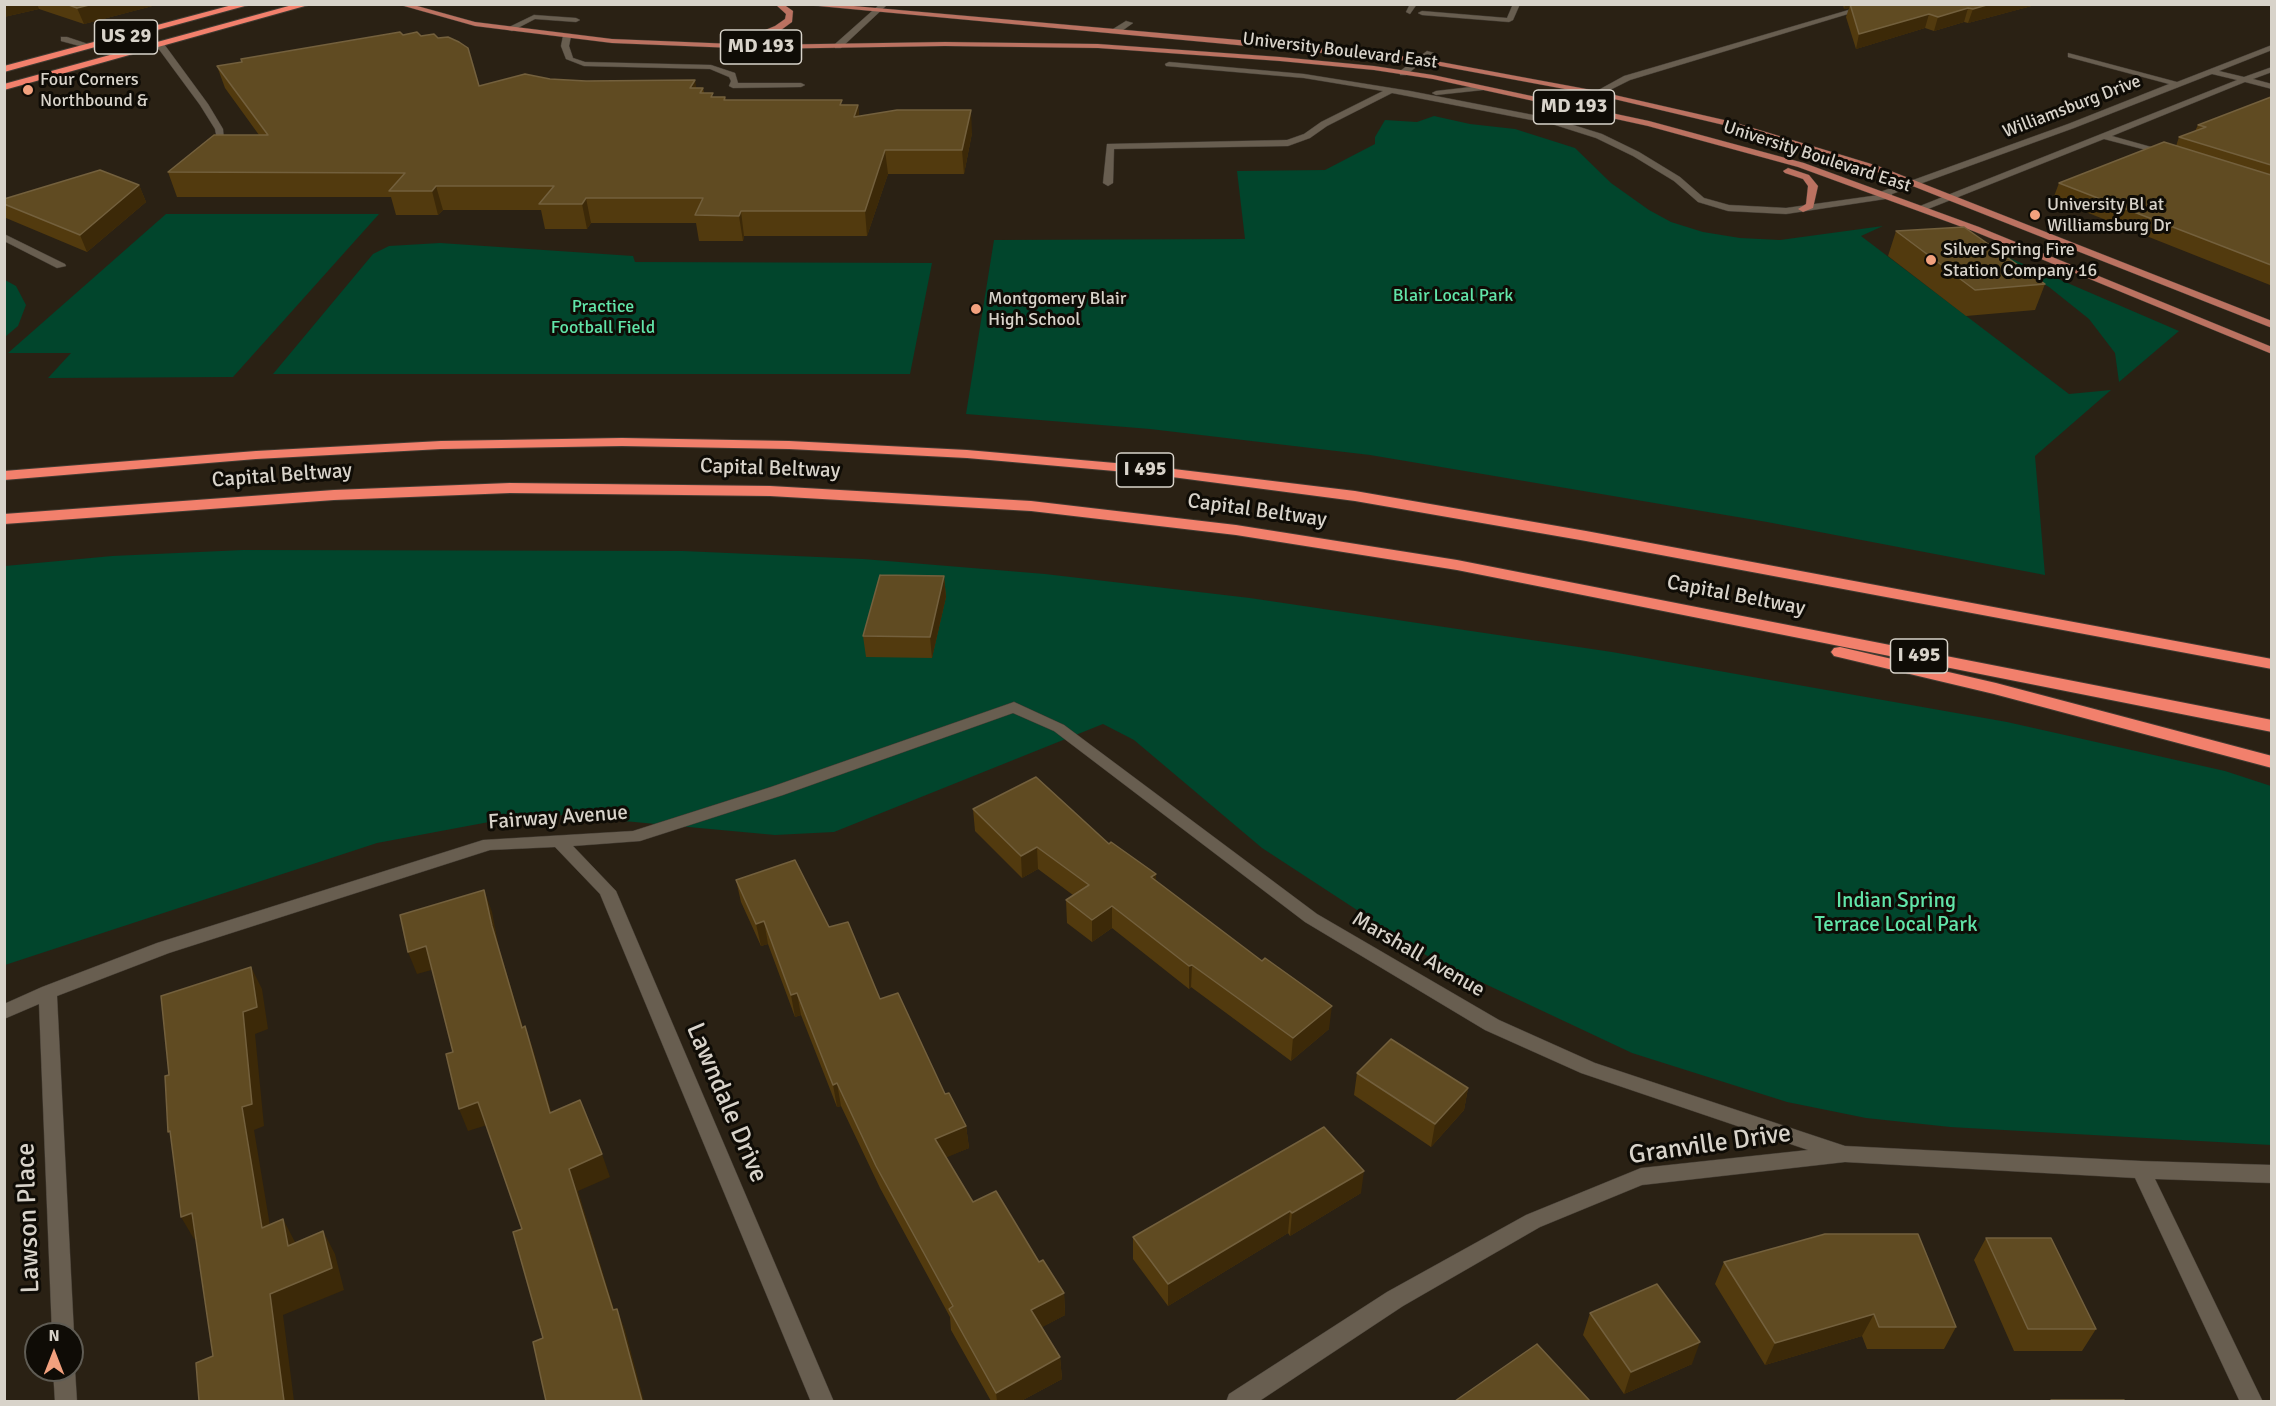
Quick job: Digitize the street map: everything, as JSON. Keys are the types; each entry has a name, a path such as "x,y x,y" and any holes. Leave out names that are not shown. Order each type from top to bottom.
{"highway":[{"name":"US 29","path":"4,69 248,4"},
{"name":"US 29","path":"4,87 308,4"},
{"name":"Capital Beltway","path":"4,476 256,455 452,445 622,442 777,445 967,454 1149,470 1355,496 1586,536 2271,664"},
{"name":"Capital Beltway","path":"8,519 228,501 418,490 605,488 782,492 937,500 1132,516 1346,546 1567,585 2271,726"},
{"path":"1567,585 1996,689 2271,762"}],"main road":[{"name":"University Boulevard East","path":"400,4 475,24 509,29 684,45 1019,44 1098,46 1235,55 1403,73 1649,123 1801,165 1969,226 2271,351"},
{"path":"684,45 739,39 778,28 789,20 790,13 778,4"},
{"name":"University Boulevard East","path":"800,4 1419,60 1597,93 1730,123 1915,183 2271,325"},
{"path":"1719,143 1753,160 1806,177 1813,186 1810,206 1803,209"}],"street":[{"path":"838,46 885,4"},
{"path":"1422,13 1509,20 1517,4"},
{"path":"1597,93 1627,78 1878,4"},
{"path":"509,29 534,17 576,20"},
{"path":"1116,31 1129,24"},
{"path":"567,36 563,51 570,59 584,64 702,66 732,75 735,81 733,86 801,85"},
{"path":"64,39 90,46"},
{"path":"161,46 204,104 219,129 221,139"},
{"name":"Williamsburg Drive","path":"1169,64 1304,76 1427,96 1554,122 1599,136 1636,154 1663,170 1701,200 1728,208 1786,211 1886,195 2071,126 2271,47"},
{"path":"1403,73 1430,53"},
{"path":"2070,55 2177,84"},
{"name":"Williamsburg Drive","path":"1923,208 2271,69"},
{"path":"2211,71 2271,87"},
{"path":"1427,96 1438,92 1480,88"},
{"path":"1108,183 1110,146 1288,143 1307,136 1324,124 1391,90"},
{"path":"2071,126 2082,129"},
{"path":"2093,133 2172,156"},
{"path":"1957,232 1969,226"},
{"path":"4,237 61,266"},
{"name":"Fairway Avenue","path":"4,1012 48,992 163,948 489,844 634,837 777,791 1014,707"},
{"name":"Marshall Avenue","path":"1014,707 1059,728 1311,918 1492,1024 1588,1068 1845,1154"},
{"name":"Lawndale Drive","path":"558,840 607,891 823,1401"},
{"name":"Lawson Place","path":"48,992 62,1322"},
{"name":"Granville Drive","path":"1237,1401 1395,1299 1533,1221 1641,1178 1845,1154 2140,1170 2271,1174"},
{"path":"2140,1170 2252,1401"},
{"path":"65,1382 66,1401"}],"green space":[{"name":"Blair Local Park","path":"1434,116 1470,124 1515,129 1575,148 1611,183 1649,210 1671,222 1703,232 1740,238 1780,240 1883,226 1861,236 2069,394 2111,390 2035,456 2045,575 1767,522 1370,455 1150,429 966,414 994,240 1245,239 1237,171 1325,170 1375,144 1375,137 1385,120 1417,122"},
{"path":"166,214 379,214 233,377 48,378 71,353 8,353"},
{"path":"1970,241 2179,331 2119,382 2115,353 2089,319 2049,287"},
{"name":"Practice Football Field","path":"440,243 633,256 635,262 932,263 910,374 273,374 373,254 389,246"},
{"path":"5,280 16,286 26,305 18,326 5,337"},
{"name":"Indian Spring Terrace Local Park","path":"243,550 683,551 863,559 1045,574 1250,598 1612,652 2007,722 2225,771 2271,786 2271,1145 1950,1127 1866,1118 1787,1102 1632,1053 1432,959 1262,848 1134,740 1103,724 834,832 775,835 537,813 377,843 5,965 5,566 112,556"}],"building":[{"path":"66,4 93,4 77,8"},
{"path":"1850,4 1990,4 1938,17 1929,14 1859,34"},
{"path":"400,32 403,35 417,32 421,36 434,34 438,38 448,37 468,48 479,86 525,74 550,79 586,81 695,80 690,88 703,88 700,93 713,93 711,97 725,97 724,100 842,100 840,105 858,105 854,117 897,110 971,110 962,150 885,150 865,211 741,211 739,216 695,215 703,198 586,198 582,204 539,204 554,186 436,186 432,191 389,191 405,173 168,172 214,135 268,135 217,66 242,62 241,59"},
{"path":"2271,97 2271,165 2179,137 2206,127 2198,125"},
{"path":"2164,142 2271,175 2271,265 2059,183"},
{"path":"100,170 139,185 80,235 4,204 4,199"},
{"path":"1964,227 2045,284 1975,290 1896,231"},
{"path":"880,575 944,576 930,637 863,636"},
{"path":"1036,777 1109,844 1111,842 1156,874 1151,877 1262,961 1265,958 1332,1006 1293,1038 1192,965 1189,966 1112,906 1092,920 1066,900 1089,885 1037,847 1021,856 973,809"},
{"path":"795,860 829,927 848,922 880,999 898,993 945,1094 949,1093 966,1126 935,1139 973,1202 996,1191 1039,1262 1043,1260 1064,1293 1031,1310 1060,1357 996,1393 949,1309 953,1306 876,1166 837,1083 833,1085 797,993 791,995 764,921 756,924 736,880"},
{"path":"484,890 492,926 522,1028 525,1026 550,1113 580,1100 602,1154 569,1169 613,1310 617,1309 642,1401 546,1401 533,1342 543,1338 513,1232 522,1229 478,1102 459,1109 446,1054 453,1052 426,946 408,952 400,915"},
{"path":"251,967 257,1007 243,1012 252,1104 242,1107 262,1228 283,1219 288,1246 323,1231 332,1268 270,1294 284,1401 199,1401 196,1363 213,1356 192,1213 181,1217 170,1131 168,1132 165,1076 169,1075 161,996"},
{"path":"1391,1039 1468,1088 1435,1124 1357,1073"},
{"path":"1324,1127 1364,1171 1292,1213 1290,1211 1168,1284 1133,1237"},
{"path":"1825,1234 1918,1234 1956,1327 1879,1327 1874,1314 1775,1343 1724,1262"},
{"path":"1986,1238 2051,1238 2096,1329 2028,1329"},
{"path":"1657,1284 1700,1342 1631,1372 1590,1313"},
{"path":"1537,1344 1590,1401 1455,1401"},
{"path":"2124,1400 2125,1401 2051,1401"}],"place":[{"name":"Four Corners Northbound &","path":"28,90"},
{"name":"University Bl at Williamsburg Dr","path":"2035,215"},
{"name":"Silver Spring Fire Station Company 16","path":"1931,260"},
{"name":"Montgomery Blair High School","path":"976,309"}]}
